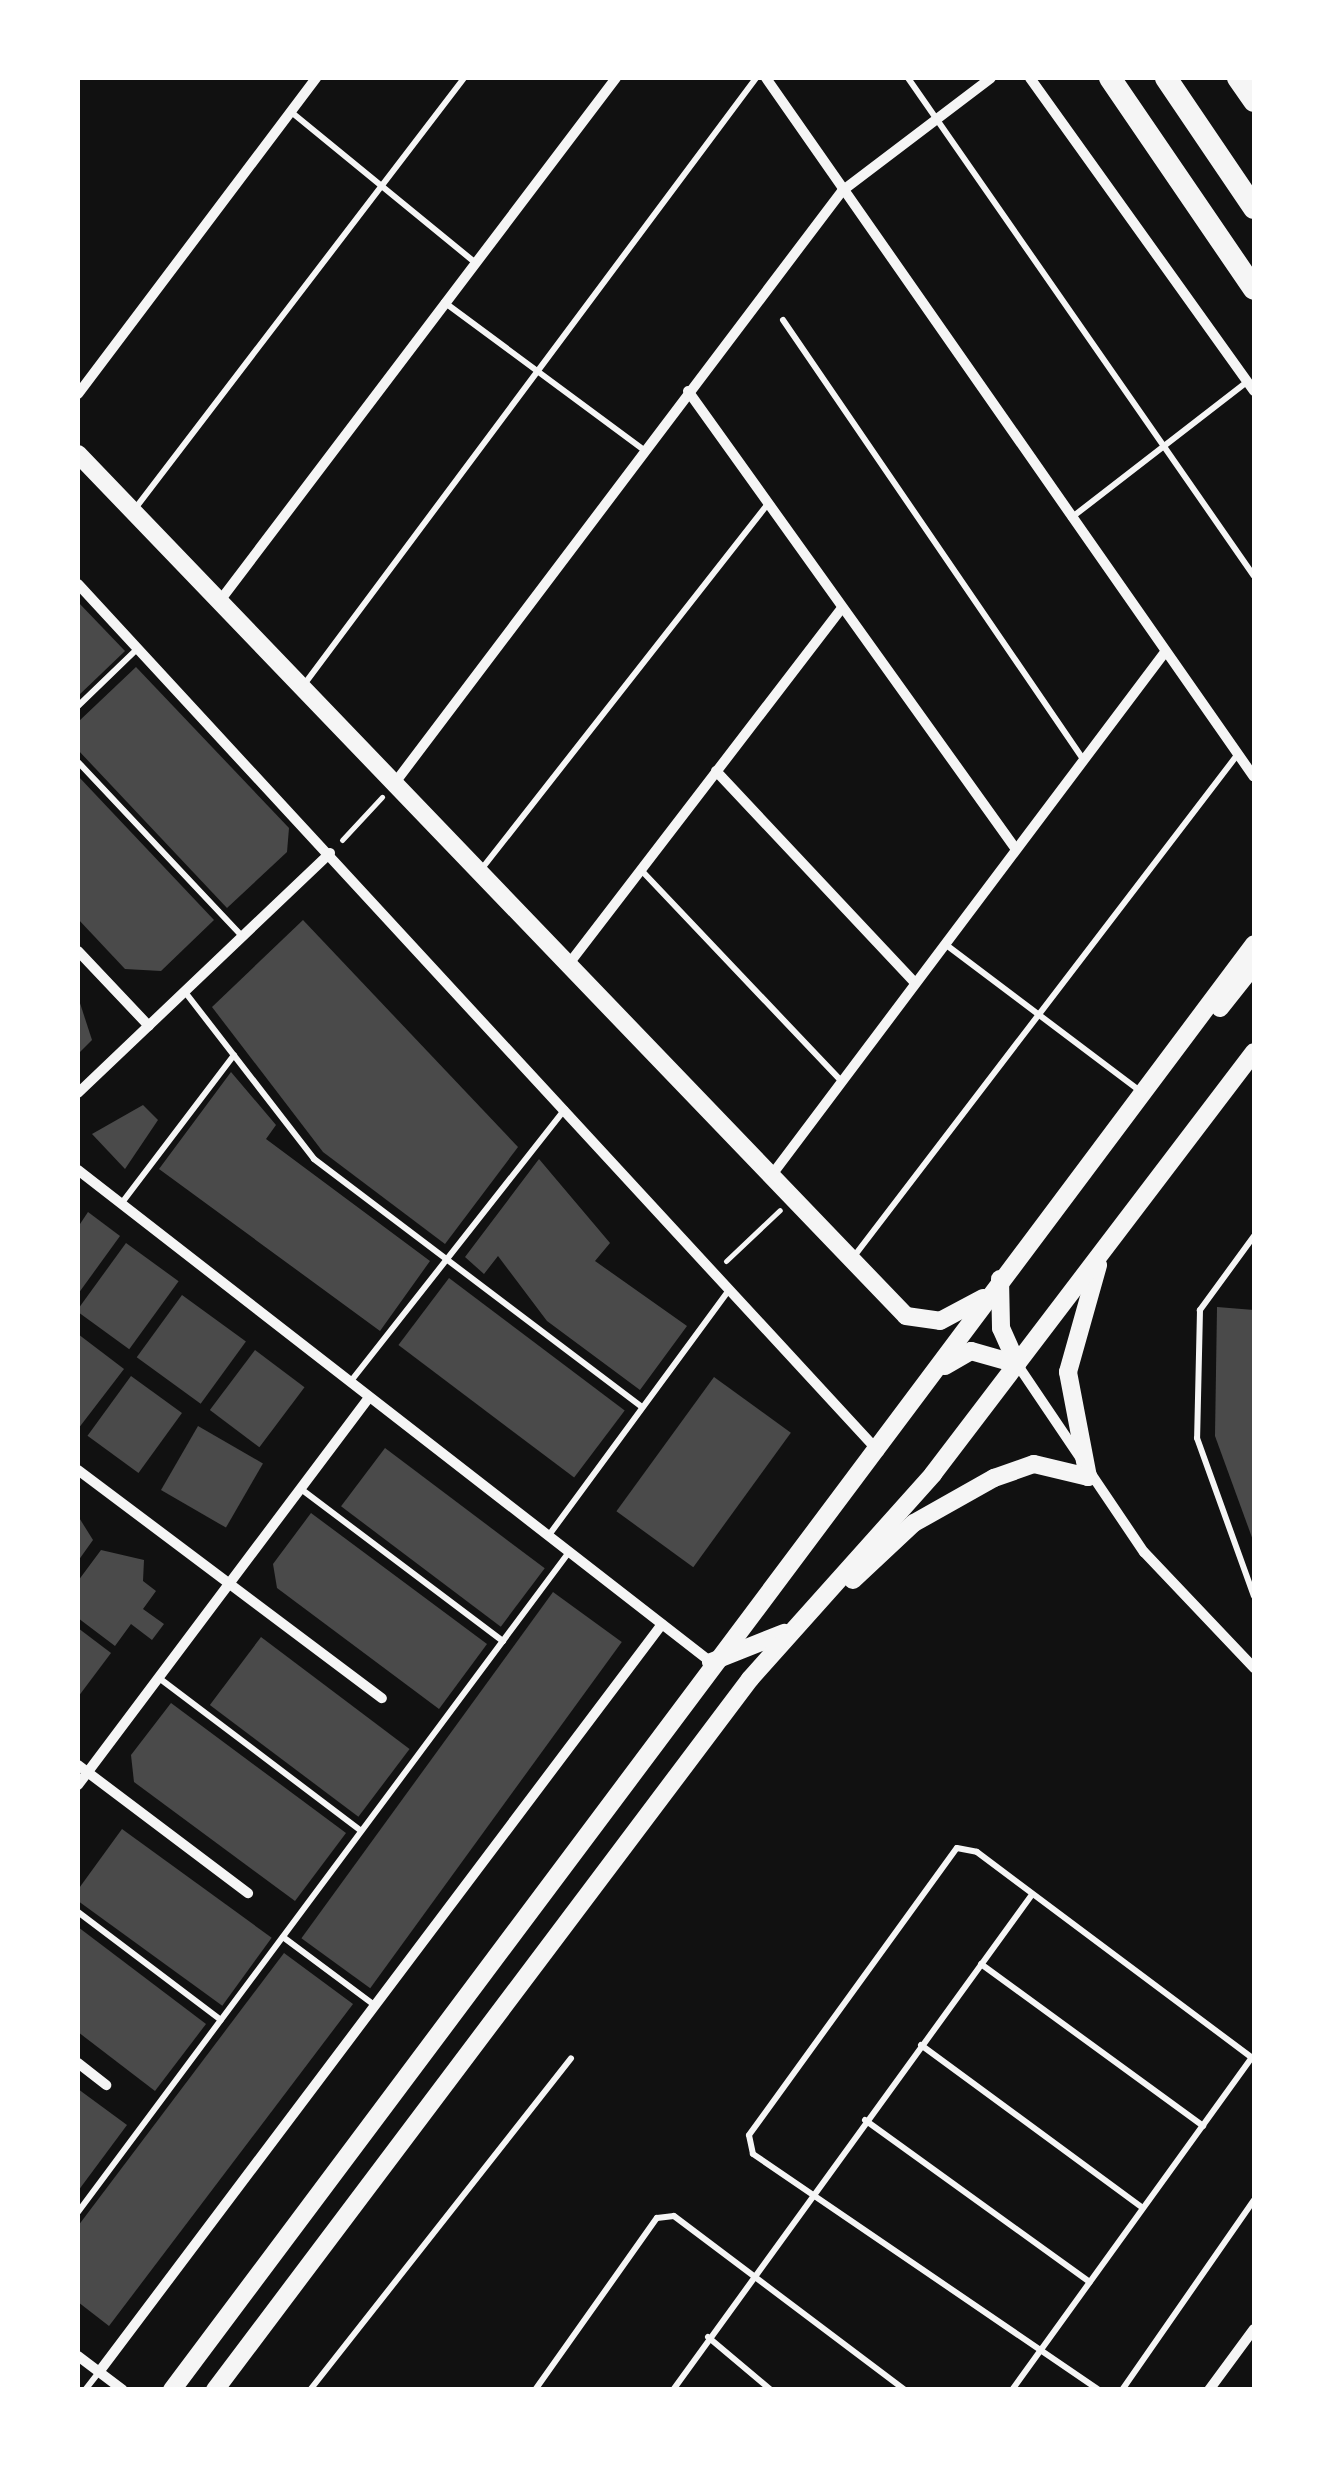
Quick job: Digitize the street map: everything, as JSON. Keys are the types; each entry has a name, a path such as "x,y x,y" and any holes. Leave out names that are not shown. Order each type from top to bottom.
{"main road":[{"path":"1110,78 1254,289"},
{"path":"1166,78 1254,208"},
{"path":"1238,78 1254,101"}],"street":[{"path":"78,394 316,78"},
{"path":"219,602 616,78"},
{"path":"766,78 1254,777"},
{"path":"394,784 842,190 990,78"},
{"path":"1030,78 1251,386"},
{"path":"688,392 1015,848"},
{"path":"78,454 906,1316 922,1321 988,1296"},
{"path":"78,584 880,1452"},
{"path":"568,965 841,608"},
{"path":"771,1176 913,981 1164,652"},
{"path":"716,770 913,981"},
{"path":"78,1093 330,853"},
{"path":"172,2390 710,1662 880,1452 1000,1279 1254,944"},
{"path":"78,951 149,1026"},
{"path":"1140,1091 1254,965"},
{"path":"215,2390 805,1618 1017,1364 1254,1052"},
{"path":"78,1170 710,1662"},
{"path":"1088,1477 1068,1372 1104,1250"},
{"path":"1000,1279 1001,1328 1017,1364 1088,1477 1254,1668"},
{"path":"933,1376 971,1351 1017,1364"},
{"path":"78,1785 82,1769 158,1678 369,1396"},
{"path":"823,1599 914,1523 994,1478 1034,1464 1088,1477"},
{"path":"78,1470 382,1698"},
{"path":"710,1662 758,1648 805,1618"},
{"path":"99,2372 372,2004 662,1624"},
{"path":"82,1769 248,1893"},
{"path":"78,2063 106,2085"},
{"path":"1209,2390 1254,2329"},
{"path":"78,2356 123,2390"}],"lane":[{"path":"133,512 464,78"},
{"path":"302,688 756,78"},
{"path":"908,78 1254,576"},
{"path":"290,111 474,262"},
{"path":"444,302 644,450"},
{"path":"783,320 1083,759"},
{"path":"1071,518 1164,446 1251,386"},
{"path":"479,872 768,504"},
{"path":"78,706 138,648"},
{"path":"852,1260 1238,754"},
{"path":"78,762 242,937"},
{"path":"642,872 840,1080"},
{"path":"944,943 1140,1091"},
{"path":"185,992 314,1159 642,1407"},
{"path":"122,1204 234,1055"},
{"path":"350,1382 449,1261 564,1108"},
{"path":"1254,1236 1200,1310 1198,1438 1254,1596"},
{"path":"548,1536 730,1288"},
{"path":"300,1488 504,1641"},
{"path":"78,2212 569,1552"},
{"path":"158,1678 361,1831"},
{"path":"1012,2390 1042,2348 1203,2126 1254,2058 968,1847 949,1854 748,2135 753,2154 1042,2348 1100,2390"},
{"path":"673,2390 811,2193 1031,1896"},
{"path":"78,1912 221,2020"},
{"path":"283,1937 372,2004"},
{"path":"981,1964 1203,2126"},
{"path":"921,2044 1144,2208"},
{"path":"310,2390 571,2058"},
{"path":"865,2120 1090,2282"},
{"path":"1122,2390 1254,2200"},
{"path":"535,2390 657,2218 674,2216 754,2272 905,2390"},
{"path":"708,2338 771,2390"},
{"path":"86,2390 99,2372"}],"path":[{"path":"330,853 394,784"},
{"path":"714,1272 792,1198"}],"building":[{"path":"78,602 125,651 78,696"},
{"path":"136,667 289,828 287,852 227,908 78,750 78,722"},
{"path":"78,776 214,920 161,971 125,969 78,919"},
{"path":"303,920 518,1147 445,1244 323,1152 212,1007"},
{"path":"78,997 92,1040 78,1054"},
{"path":"231,1072 276,1125 266,1139 430,1261 380,1331 159,1169"},
{"path":"143,1105 158,1120 125,1169 92,1134"},
{"path":"539,1159 610,1243 595,1261 687,1326 640,1390 547,1321 498,1256 484,1274 465,1257"},
{"path":"88,1212 120,1236 78,1294 78,1227"},
{"path":"126,1243 179,1281 129,1349 78,1312"},
{"path":"449,1278 625,1410 574,1477 398,1345"},
{"path":"182,1295 246,1341 201,1404 137,1357"},
{"path":"1217,1307 1254,1310 1254,1543 1215,1436"},
{"path":"78,1334 124,1369 78,1429"},
{"path":"255,1350 305,1387 259,1447 210,1410"},
{"path":"131,1376 182,1413 138,1473 88,1436"},
{"path":"714,1377 791,1433 693,1567 616,1511"},
{"path":"198,1426 263,1464 226,1528 161,1490"},
{"path":"385,1448 545,1568 501,1627 341,1506"},
{"path":"311,1513 487,1644 439,1709 277,1588 273,1564"},
{"path":"78,1516 93,1540 78,1561"},
{"path":"101,1550 144,1560 143,1581 156,1591 143,1609 164,1624 152,1640 131,1624 115,1646 78,1618 78,1581"},
{"path":"553,1592 622,1642 370,1988 301,1938"},
{"path":"78,1628 111,1653 78,1697"},
{"path":"261,1637 410,1749 358,1817 210,1705"},
{"path":"171,1703 346,1833 295,1901 134,1782 131,1755"},
{"path":"122,1829 272,1938 222,2006 78,1901 78,1890"},
{"path":"78,1927 206,2024 155,2091 78,2032"},
{"path":"284,1953 353,2004 109,2326 78,2302 78,2226"},
{"path":"78,2089 127,2125 78,2191"}]}
